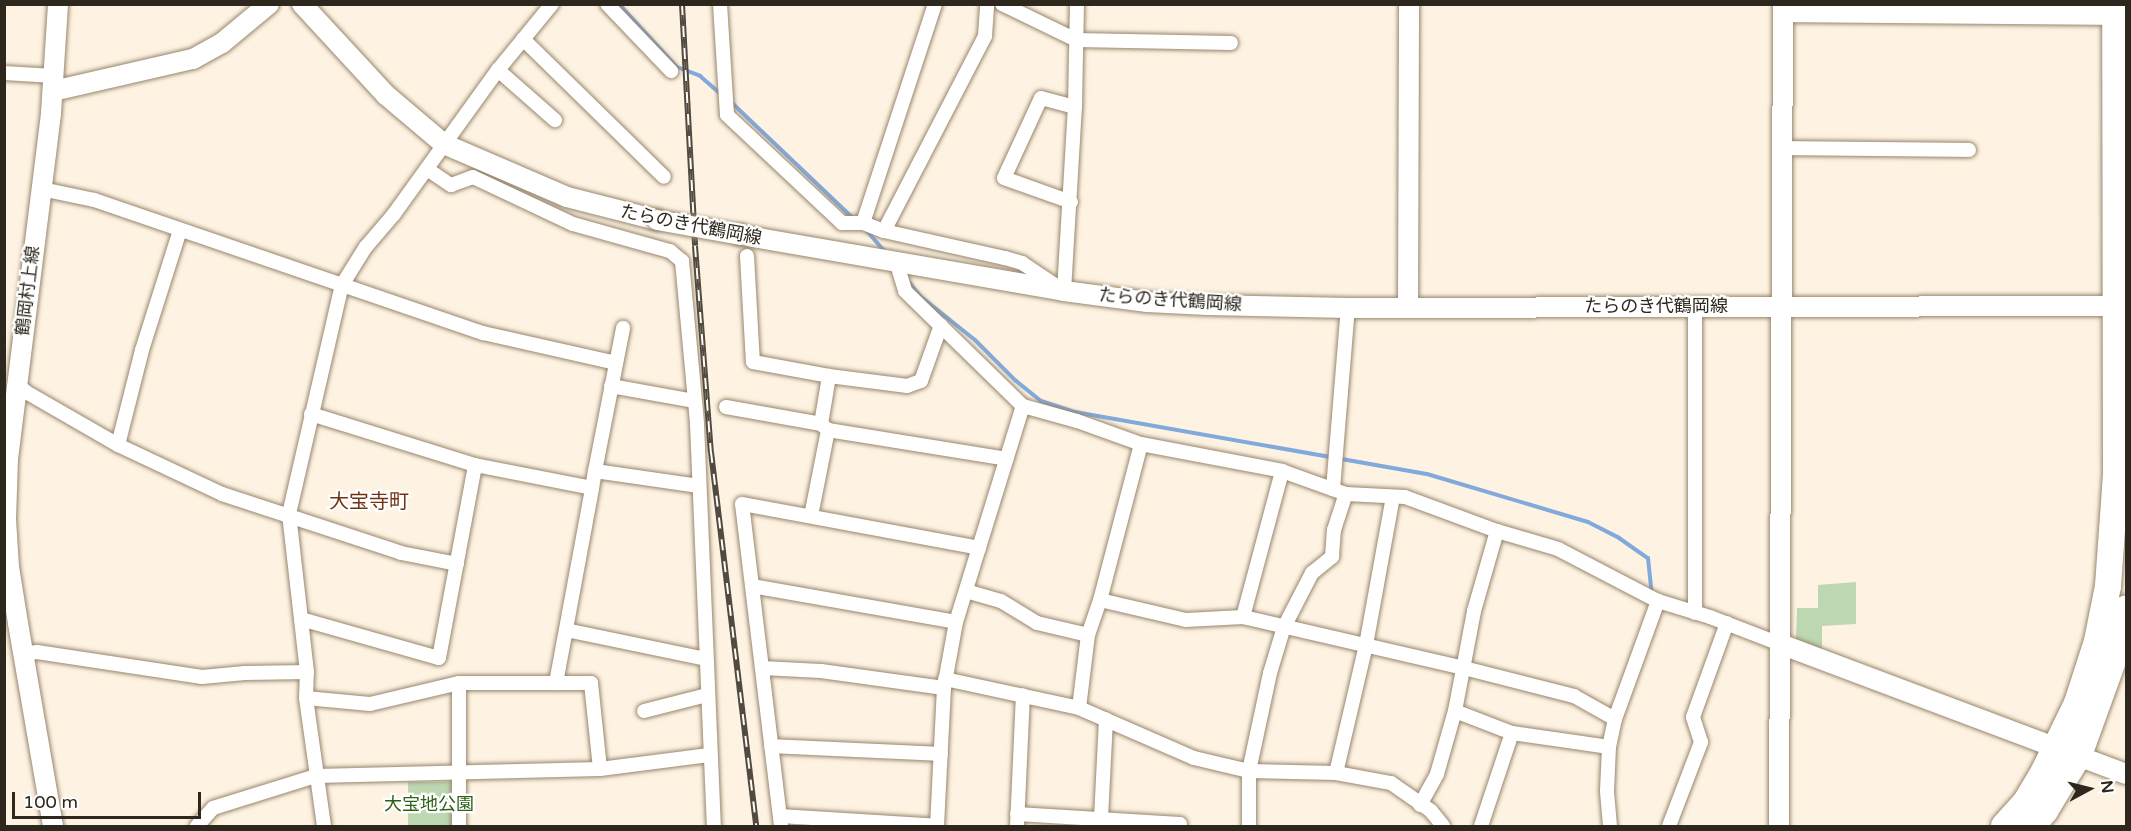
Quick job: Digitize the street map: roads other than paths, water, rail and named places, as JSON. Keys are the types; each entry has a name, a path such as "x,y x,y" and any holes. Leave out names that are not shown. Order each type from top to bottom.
{"highway":[{"path":"2032,826 2045,811 2067,751 2108,586 2116,475 2122,306 2115,10"},
{"path":"2004,826 2067,751 2123,642 2127,609"}],"main road":[{"name":"鶴岡村上線","path":"53,826 23,654 11,625 6,519 10,380 42,189 54,83 58,4"},
{"path":"54,83 193,59 222,43 269,4"},
{"name":"たらのき代鶴岡線","path":"302,4 386,95 444,144 567,197 657,220 1064,291 1147,302 1348,308 2122,306"},
{"path":"1408,308 1409,4"},
{"path":"1779,826 1783,8 2115,10"},
{"path":"1780,644 2127,774"}],"street":[{"path":"324,826 306,698 307,672 289,514 342,285 365,248 427,169 498,70 552,4"},
{"path":"607,4 671,71"},
{"path":"720,4 727,116 842,223 863,223 884,231 1022,263 1064,291 1071,202 1077,4"},
{"path":"863,223 935,4"},
{"path":"884,231 984,36 987,4"},
{"path":"1002,4 1076,40 1231,43"},
{"path":"523,39 664,177"},
{"path":"498,70 555,120"},
{"path":"4,73 54,83"},
{"path":"1071,202 1004,178 1041,98 1075,107"},
{"path":"1782,148 1969,150"},
{"path":"427,169 451,185 473,177 573,224 670,251 682,261 699,486 706,695 714,826"},
{"path":"42,189 94,200 483,333 616,363"},
{"path":"118,445 142,350 180,230"},
{"path":"747,256 753,362 829,376 907,386 921,381 941,325"},
{"path":"896,261 905,291 1023,406 1077,421 1141,444 1282,471 1346,494 1405,497 1497,531 1558,549 1658,601 1727,623 1780,644"},
{"path":"1695,306 1695,613"},
{"path":"1333,489 1348,308"},
{"path":"556,683 623,328"},
{"path":"812,516 825,427 829,376"},
{"path":"10,380 26,392 118,445 222,494 289,514 401,553 457,564"},
{"path":"611,386 694,400"},
{"path":"979,548 742,504 780,821 937,826 945,683 956,622 1007,459 1023,406"},
{"path":"726,407 1007,459"},
{"path":"311,414 475,465 592,488"},
{"path":"1079,708 1088,635 1100,600 1141,444"},
{"path":"301,619 439,658 475,465"},
{"path":"595,471 699,486"},
{"path":"1243,617 1282,471"},
{"path":"1249,826 1249,771 1270,673 1284,627 1312,573 1332,557 1334,530 1346,494"},
{"path":"1336,773 1366,645 1393,497"},
{"path":"1420,805 1437,774 1455,711 1474,611 1497,531"},
{"path":"752,586 956,622"},
{"path":"966,591 1001,601 1036,623 1088,635"},
{"path":"1100,600 1186,620 1243,617 1366,645 1574,696 1615,719"},
{"path":"1610,826 1607,791 1610,747 1615,719 1658,601"},
{"path":"1669,826 1701,742 1693,717 1727,623"},
{"path":"567,630 706,659"},
{"path":"23,654 37,652 202,677 245,673 307,672"},
{"path":"762,668 822,671 945,683 1023,695 1079,708 1194,758 1249,771 1336,773 1391,783 1431,811 1443,826"},
{"path":"306,698 370,704 459,683 591,683 600,769"},
{"path":"459,683 459,826"},
{"path":"644,711 706,695"},
{"path":"1023,695 1017,820 1101,818 1180,824 1180,826"},
{"path":"1455,711 1512,733 1610,747"},
{"path":"1101,818 1106,719"},
{"path":"1481,826 1512,733"},
{"path":"771,746 941,754"},
{"path":"197,826 213,808 316,776 600,769 709,755"}],"waterway":[{"path":"619,4 677,67 700,76 721,94"},
{"path":"731,102 854,219"},
{"path":"866,230 887,254"},
{"path":"908,281 920,296 975,340 1015,380 1041,401 1075,412 1427,474 1588,522 1619,538 1648,558 1652,594"}],"railway":[{"path":"682,4 695,246 711,452 756,826"}],"district":[{"name":"大宝寺町","path":"369,502"}],"park label":[{"name":"大宝地公園","path":"429,804"}]}
